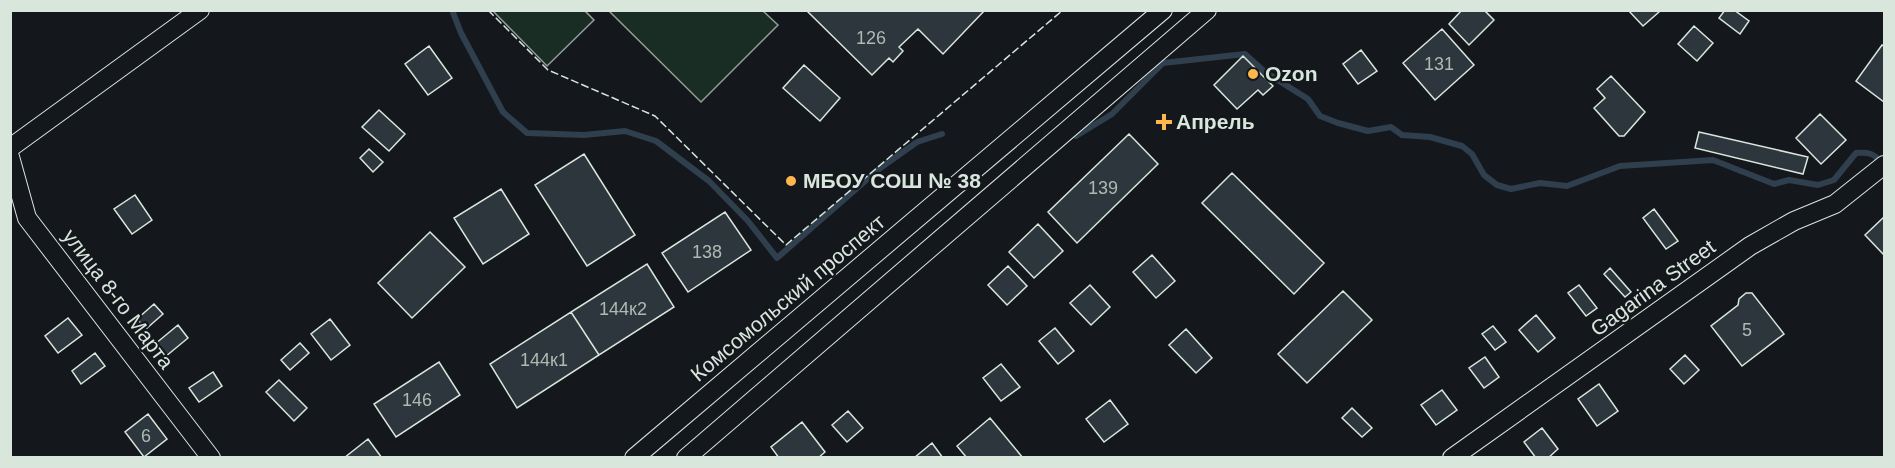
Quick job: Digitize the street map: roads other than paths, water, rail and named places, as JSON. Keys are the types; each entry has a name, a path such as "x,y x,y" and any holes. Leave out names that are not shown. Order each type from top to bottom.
{"street":[{"path":"10,148 200,10"},
{"name":"Комсомольский проспект","path":"634,458 1164,10"},
{"path":"686,458 1206,10"},
{"name":"улица 8-го Марта","path":"10,157 27,218 211,458"},
{"name":"Gagarina Street","path":"1452,458 1750,246 1794,221 1835,204 1884,165"}],"waterway":[{"path":"452,10 461,33 503,112 527,133 584,135 625,131 656,141 709,181 748,221 777,258 879,169 917,142 942,134"},
{"path":"1076,136 1112,114 1163,63 1245,54 1265,72 1308,99 1320,116 1368,131 1391,127 1402,135 1430,137 1462,146 1472,154 1484,175 1497,185 1511,189 1540,183 1567,186 1620,166 1713,160 1774,184 1789,180 1818,185 1834,180 1856,153 1871,154 1882,164"}],"place":[{"name":"Ozon","path":"1253,74"},
{"name":"Апрель","path":"1164,122"},
{"name":"МБОУ СОШ № 38","path":"791,181"}]}
